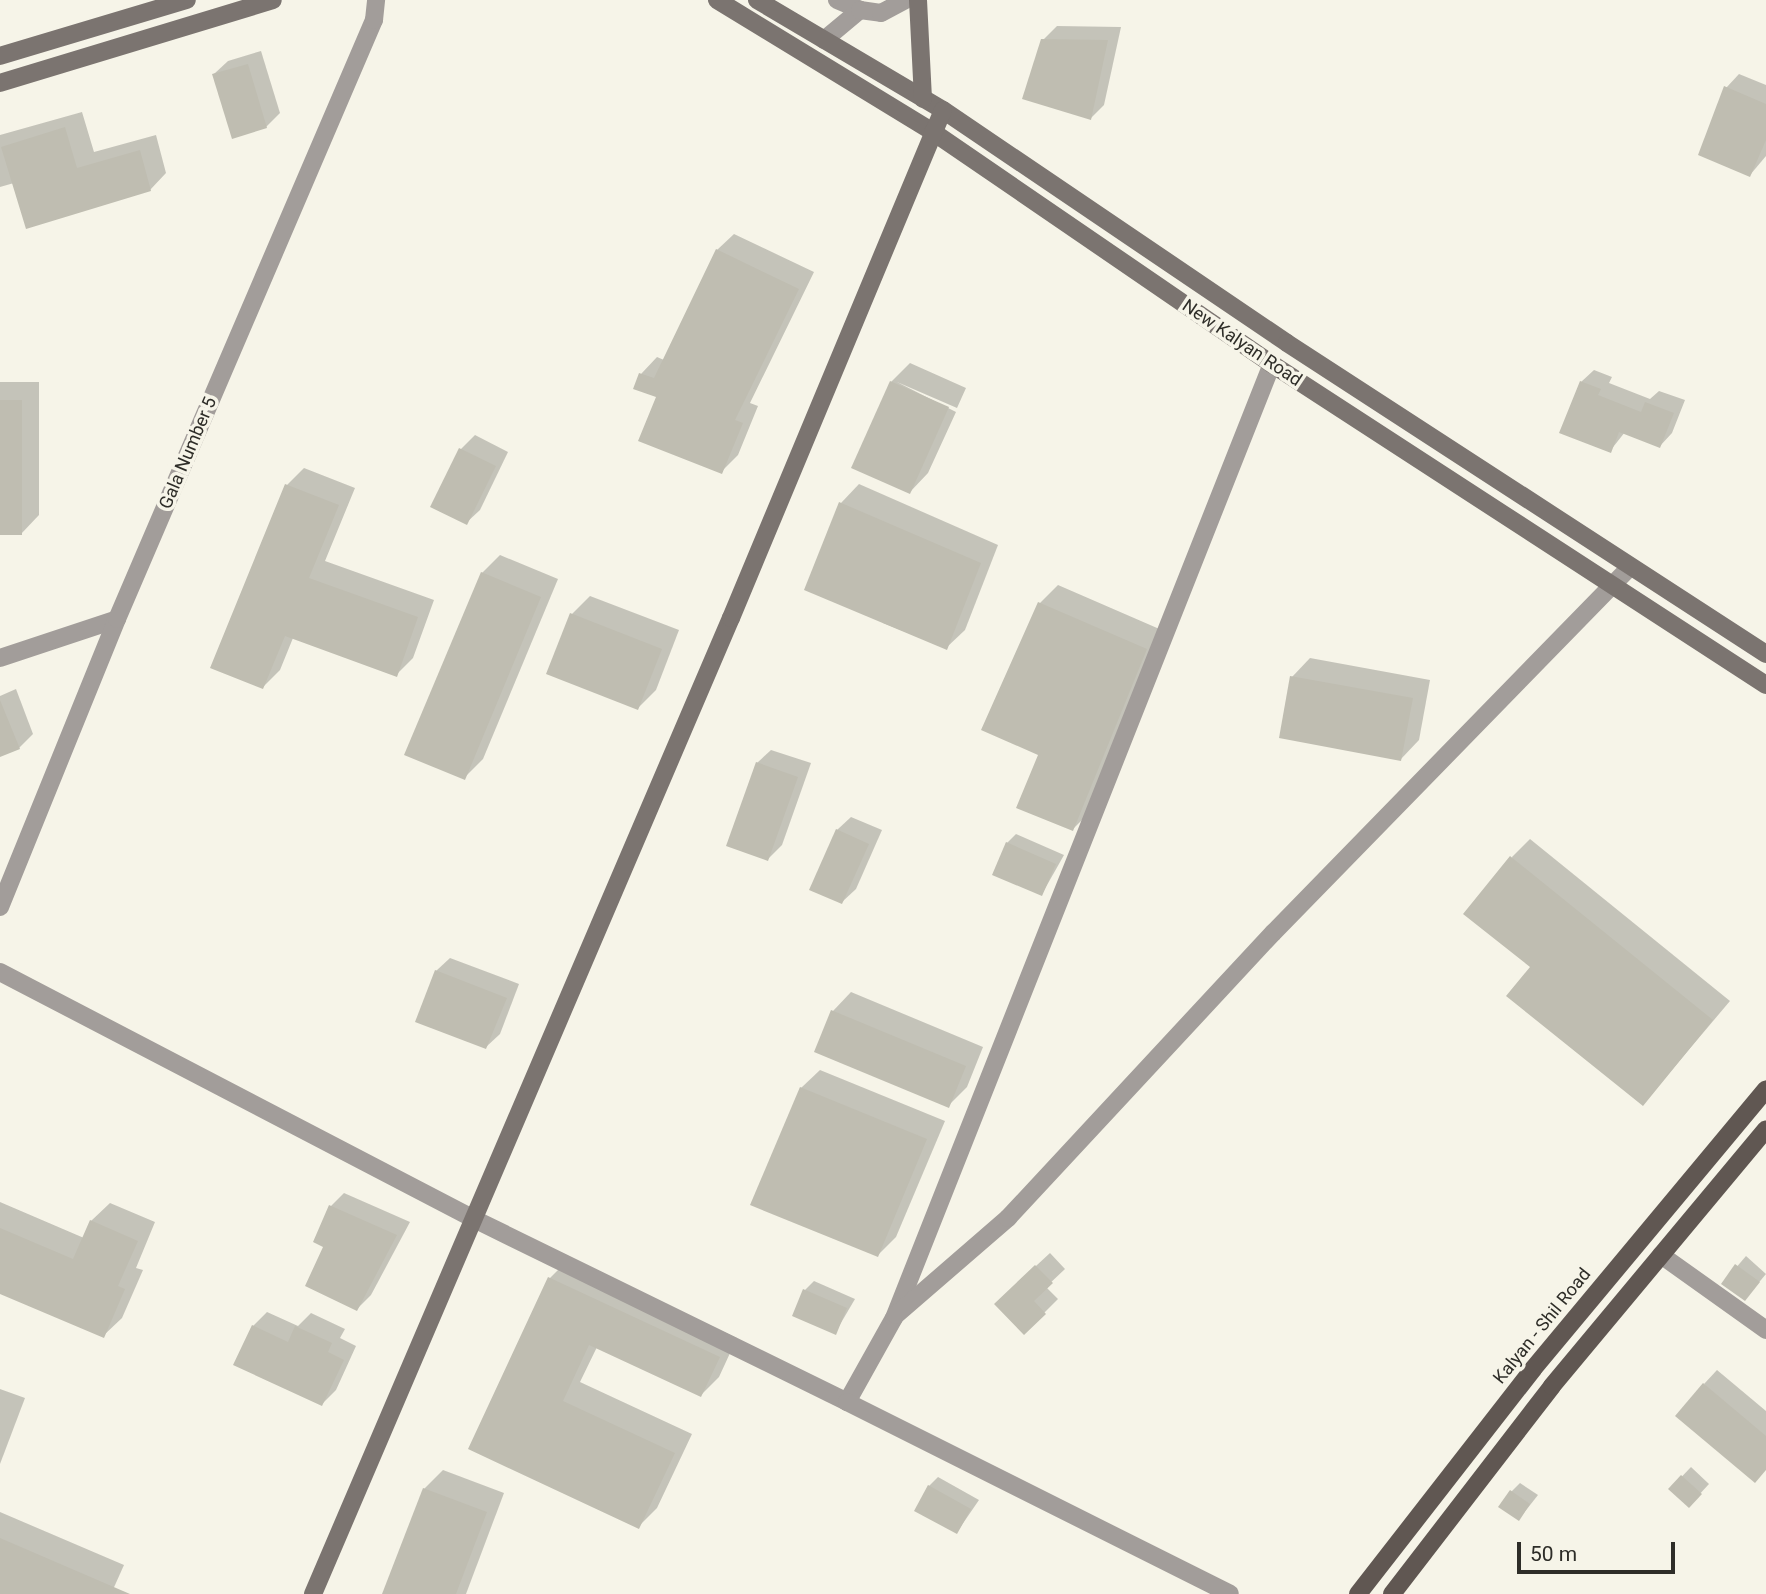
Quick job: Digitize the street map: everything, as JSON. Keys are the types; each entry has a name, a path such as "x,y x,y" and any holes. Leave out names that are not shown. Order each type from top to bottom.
{"main road":[{"name":"Kalyan - Shil Road","path":"1358,1594 1533,1369 1766,1089"},
{"path":"1392,1594 1552,1386 1766,1129"}],"street":[{"path":"0,56 187,0"},
{"path":"0,83 273,0"},
{"name":"Gala Number 5","path":"0,907 117,619 374,20 376,0"},
{"name":"New Kalyan Road","path":"718,0 933,132 1272,364 1766,685"},
{"name":"New Kalyan Road","path":"757,0 943,110 1630,567 1766,654"},
{"path":"837,0 860,10 881,13 905,0"},
{"path":"918,0 923,99"},
{"path":"824,40 860,10"},
{"path":"858,86 870,67"},
{"path":"313,1594 943,110"},
{"path":"847,1402 894,1318 1272,364"},
{"path":"894,1318 1008,1218 1283,923 1630,567"},
{"path":"0,659 117,619"},
{"path":"0,972 474,1219 1230,1594"},
{"path":"1661,1255 1766,1330"}],"building":[{"path":"1041,39 1108,40 1091,120 1022,99"},
{"path":"248,64 267,128 232,139 212,74"},
{"path":"1724,86 1766,104 1766,140 1750,177 1698,155"},
{"path":"65,127 77,168 140,150 151,191 26,229 1,147"},
{"path":"716,249 799,289 735,420 743,423 722,474 638,441 656,397 633,389 639,373 654,378"},
{"path":"890,381 949,407 910,494 851,468"},
{"path":"1580,381 1601,389 1598,395 1641,412 1645,402 1674,413 1660,448 1619,432 1611,453 1559,433"},
{"path":"0,400 22,400 22,535 0,535"},
{"path":"459,448 496,466 467,525 430,507"},
{"path":"285,484 339,505 309,578 418,617 397,677 285,636 263,689 210,668"},
{"path":"839,502 981,563 947,650 804,590"},
{"path":"481,572 541,597 465,780 404,755"},
{"path":"1038,602 1147,649 1073,831 1016,808 1038,755 981,730"},
{"path":"570,613 662,649 638,710 546,674"},
{"path":"1290,676 1413,698 1401,761 1279,738"},
{"path":"0,700 20,749 0,757"},
{"path":"756,762 798,777 768,861 726,846"},
{"path":"836,829 869,844 842,904 809,890"},
{"path":"1006,842 1056,864 1042,896 992,875"},
{"path":"1510,856 1713,1020 1643,1106 1506,996 1530,967 1463,914"},
{"path":"435,970 507,998 486,1049 415,1022"},
{"path":"831,1010 966,1066 949,1108 814,1052"},
{"path":"800,1087 927,1139 878,1257 750,1205"},
{"path":"329,1205 397,1235 357,1311 305,1286 323,1247 313,1242"},
{"path":"90,1220 138,1241 118,1286 125,1289 104,1338 0,1294 0,1228 73,1259"},
{"path":"1735,1264 1760,1282 1745,1301 1721,1284"},
{"path":"1035,1265 1053,1283 1034,1301 1046,1314 1024,1335 994,1304"},
{"path":"548,1277 720,1357 701,1397 589,1345 563,1401 675,1453 639,1529 468,1449"},
{"path":"803,1289 847,1308 836,1335 792,1316"},
{"path":"252,1325 288,1342 295,1326 332,1343 328,1352 344,1360 322,1406 233,1365"},
{"path":"1703,1383 1766,1436 1766,1470 1755,1483 1675,1416"},
{"path":"1681,1475 1702,1494 1689,1508 1668,1489"},
{"path":"928,1485 971,1509 957,1534 914,1511"},
{"path":"423,1488 487,1512 456,1594 382,1594"},
{"path":"1510,1490 1530,1504 1519,1521 1498,1507"},
{"path":"0,1538 130,1594 0,1594"}]}
